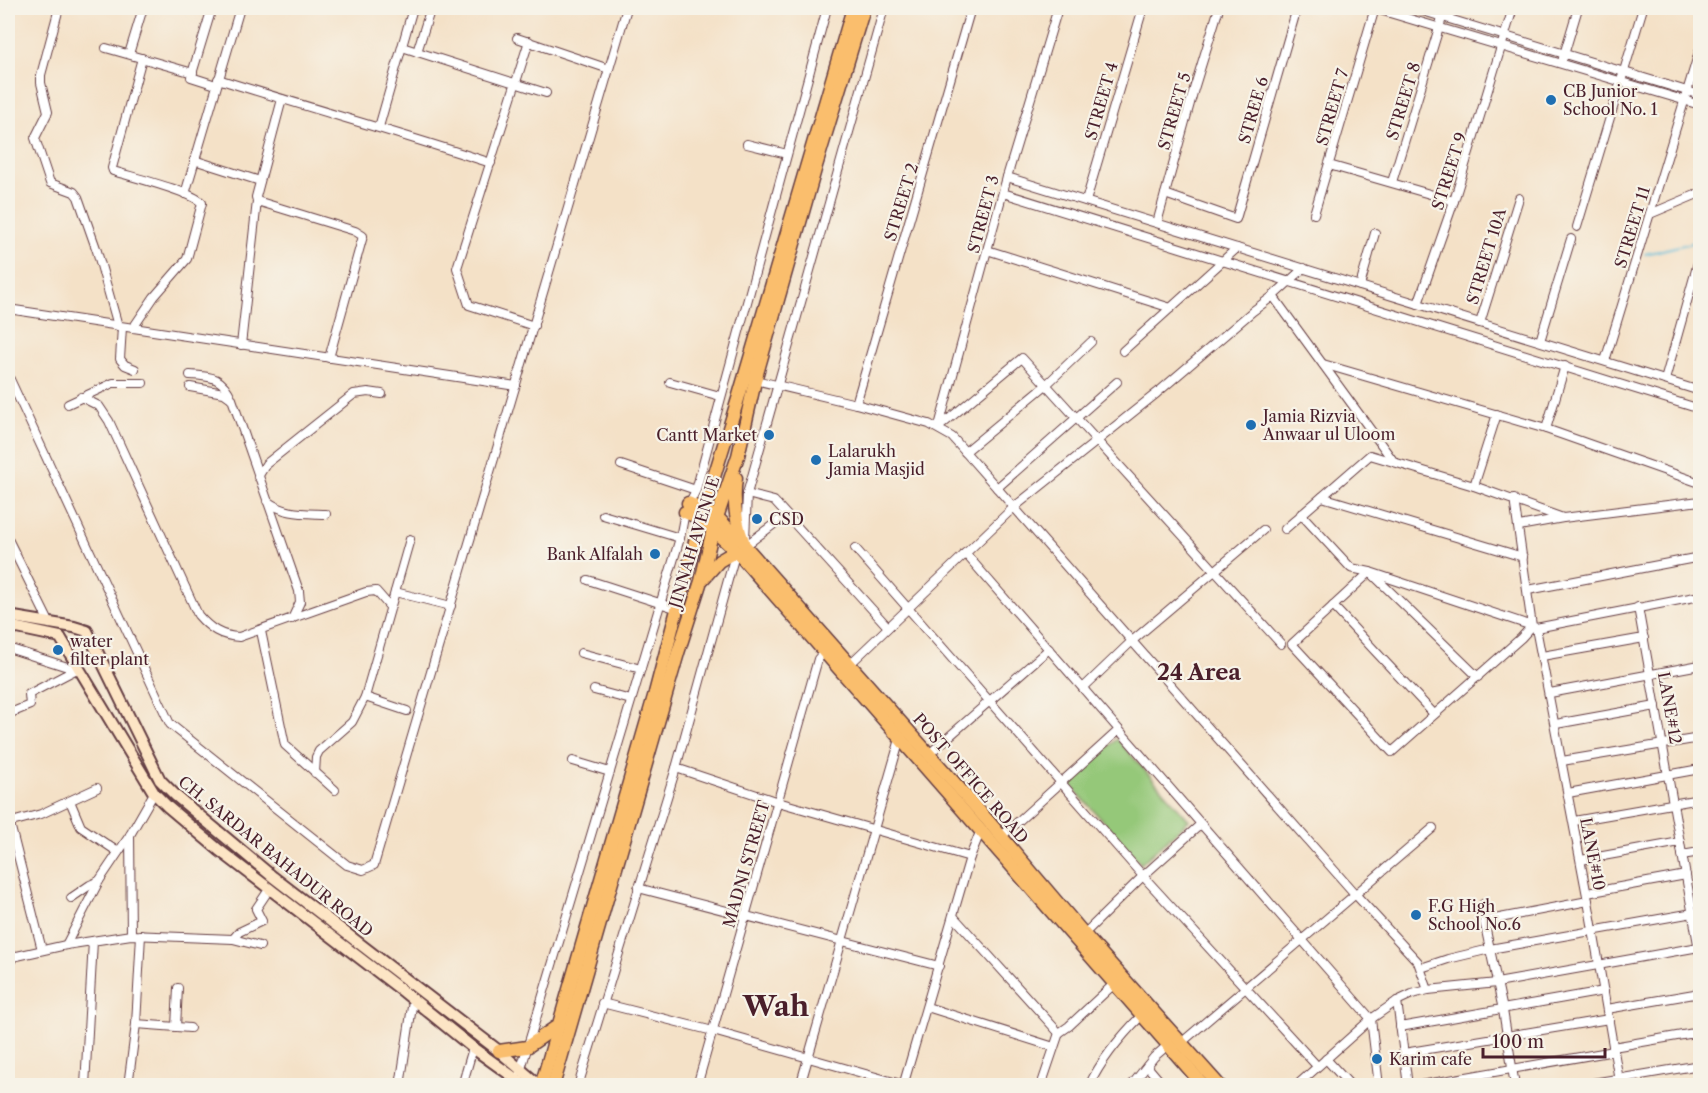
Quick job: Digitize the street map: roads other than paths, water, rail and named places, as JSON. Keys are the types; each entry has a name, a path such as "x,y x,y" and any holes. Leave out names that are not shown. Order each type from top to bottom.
{"main road":[{"name":"JINNAH AVENUE","path":"541,1086 678,609 703,514 853,8"},
{"name":"JINNAH AVENUE","path":"552,1086 678,652 701,581 713,529 738,456 755,380 864,8"},
{"path":"701,581 719,561 740,549 734,499 738,456"},
{"name":"POST OFFICE ROAD","path":"686,513 717,517 740,549 828,649 900,739 985,826 1001,837 1085,941 1113,984 1204,1086"},
{"name":"POST OFFICE ROAD","path":"703,514 713,529 740,549"},
{"name":"CH. SARDAR BAHADUR ROAD","path":"8,616 82,628 87,631 160,780 408,988 413,1000 521,1084"},
{"name":"CH. SARDAR BAHADUR ROAD","path":"51,624 77,670 99,699 154,793 168,807 219,850 408,988 499,1051 541,1086"},
{"path":"8,626 60,637"},
{"name":"POST OFFICE ROAD","path":"828,649 850,664 985,826 1085,941 1220,1086"},
{"path":"499,1051 526,1047 559,1025"}],"street":[{"path":"59,8 41,75 48,112 35,138 50,183 68,189 78,197 120,326 120,359 125,365 135,369"},
{"path":"129,54 143,8"},
{"path":"212,8 191,77 282,99 491,163"},
{"path":"185,194 240,8"},
{"path":"379,127 415,8 427,10 429,14 417,52"},
{"path":"8,375 170,724 347,865 363,870 374,865 627,8"},
{"path":"521,1084 521,1068 526,1047 632,700 686,513 696,490 827,8"},
{"path":"578,1086 676,768 740,549 747,494 885,8"},
{"name":"STREET 2","path":"856,404 971,8"},
{"name":"STREET 3","path":"938,428 1007,177 1058,8"},
{"name":"STREET 4","path":"1086,201 1143,8"},
{"name":"STREET 5","path":"1157,223 1219,8"},
{"name":"STREE 6","path":"1165,194 1236,219 1297,8"},
{"path":"1374,8 1701,105"},
{"name":"STREET 7","path":"1314,214 1374,8"},
{"path":"1413,8 1444,12 1505,35 1701,95"},
{"name":"STREET 9","path":"1418,304 1454,201 1513,8"},
{"path":"1561,64 1578,8"},
{"path":"1577,227 1643,8"},
{"name":"STREET 8","path":"1392,182 1444,12"},
{"path":"517,38 609,69"},
{"path":"529,41 457,268 470,305 534,326"},
{"path":"402,46 546,93"},
{"path":"106,48 193,73"},
{"name":"STREET 11","path":"1605,361 1701,49"},
{"path":"133,328 154,297 187,259 202,203 185,194 113,171 142,58"},
{"path":"241,345 256,197 282,99"},
{"path":"747,144 787,154"},
{"path":"194,160 260,181"},
{"path":"1329,165 1454,201"},
{"path":"1007,177 1701,391"},
{"path":"1003,193 1701,409"},
{"path":"1650,214 1701,194"},
{"name":"STREET 10A","path":"1480,323 1519,198"},
{"path":"257,201 355,231 363,236 329,358"},
{"path":"1360,286 1375,233"},
{"path":"1540,341 1571,239"},
{"path":"1123,351 1237,248"},
{"path":"987,250 1171,308"},
{"path":"1665,380 1699,260"},
{"path":"850,664 1013,508 1096,442 1304,268"},
{"path":"1273,296 1394,462"},
{"path":"8,309 516,386"},
{"path":"965,452 1046,385 1091,342"},
{"path":"938,428 1022,358 1281,644"},
{"path":"1323,364 1546,429 1701,483"},
{"path":"1546,429 1565,366"},
{"path":"190,375 204,375 220,380 227,387 299,591 300,602 292,619"},
{"path":"755,380 856,404 938,428 952,437 1355,894 1418,962 1428,990"},
{"path":"670,382 720,396"},
{"path":"997,488 1117,382"},
{"path":"68,404 113,383 143,383"},
{"path":"190,387 224,393 232,399"},
{"path":"258,477 266,464 354,394 368,392 382,394"},
{"path":"81,397 99,406 109,421 198,615 216,632 239,637 366,592 376,591 390,607"},
{"path":"1474,486 1497,414"},
{"path":"1285,529 1381,446"},
{"path":"1370,455 1474,486 1563,518"},
{"path":"621,465 696,490"},
{"path":"699,476 714,480"},
{"path":"747,494 774,501 888,627"},
{"path":"1322,496 1523,557"},
{"name":"LANE#10","path":"1514,500 1534,627 1556,724 1619,1082"},
{"path":"267,501 286,512 326,514"},
{"path":"1519,526 1563,518 1701,501"},
{"path":"686,513 694,550"},
{"path":"740,549 786,514"},
{"path":"1301,514 1351,568 1370,572 1534,627 1701,596"},
{"path":"603,515 680,538"},
{"path":"1083,688 1132,641 1263,530"},
{"path":"8,539 51,624"},
{"path":"315,773 316,757 319,751 352,722 365,697 410,539"},
{"path":"855,548 1143,876 1317,1066"},
{"path":"965,553 1371,1019 1379,1086"},
{"path":"1528,590 1701,558"},
{"path":"1370,572 1292,644 1392,752 1534,627"},
{"path":"1370,572 1478,677"},
{"path":"588,579 678,609"},
{"path":"394,592 450,606"},
{"path":"1333,606 1434,714"},
{"name":"LANE#12","path":"1638,606 1682,855 1693,913 1698,925 1700,951"},
{"path":"261,631 285,745 335,790"},
{"path":"1542,656 1644,638"},
{"path":"8,648 77,670"},
{"name":"MADNI STREET","path":"697,1086 818,659 828,649"},
{"path":"928,755 1048,649"},
{"path":"581,653 641,669"},
{"path":"1550,693 1701,665"},
{"path":"8,714 30,705 29,694 77,670"},
{"path":"594,690 632,700"},
{"path":"365,697 407,711"},
{"path":"1556,724 1656,706"},
{"path":"1001,837 1119,730"},
{"path":"1562,761 1701,738"},
{"path":"800,1086 900,739"},
{"path":"573,761 610,772"},
{"path":"676,768 778,802 970,857"},
{"path":"1568,792 1701,769"},
{"path":"42,950 8,821 41,814 97,788"},
{"path":"66,945 99,881 130,835 154,793"},
{"path":"1574,821 1701,799"},
{"path":"70,801 81,827 118,852"},
{"path":"1085,941 1143,876 1201,824"},
{"path":"602,1003 905,1085 970,857 985,826"},
{"path":"1181,1043 1433,828"},
{"path":"130,835 131,935"},
{"path":"1581,860 1680,842"},
{"path":"1682,855 1701,852"},
{"path":"1484,921 1686,875"},
{"path":"71,898 99,881"},
{"path":"233,939 239,933 262,921 256,909 270,888"},
{"path":"638,888 939,966"},
{"path":"1482,904 1515,1086"},
{"path":"1421,968 1490,949 1693,913"},
{"path":"953,916 1059,1033"},
{"path":"128,1086 136,1024 141,935"},
{"path":"8,998 9,958 66,945 141,935 233,939 260,946"},
{"path":"85,1086 93,941"},
{"path":"1296,1086 1371,1019 1397,1001 1412,994 1700,951"},
{"path":"1041,1086 1059,1033 1113,984"},
{"path":"176,1027 178,988"},
{"path":"1400,1027 1604,991"},
{"path":"1607,1009 1701,993"},
{"path":"400,1086 413,1000"},
{"path":"1397,1001 1408,1086"},
{"path":"927,1007 1054,1047"},
{"path":"1089,1086 1096,1069 1123,1034 1142,1015"},
{"path":"1404,1053 1609,1019"},
{"path":"136,1024 190,1028"},
{"path":"1415,1086 1701,1032"},
{"path":"1131,1086 1167,1045"},
{"path":"462,1086 473,1048"},
{"path":"1326,1059 1351,1086"},
{"path":"1575,1086 1619,1082 1701,1065"},
{"path":"1147,1066 1164,1086"}],"waterway":[{"path":"1645,254 1700,241"}],"place":[{"name":"CB Junior School No. 1","path":"1551,100"},
{"name":"Jamia Rizvia Anwaar ul Uloom","path":"1251,425"},
{"name":"Cantt Market","path":"769,435"},
{"name":"Lalarukh Jamia Masjid","path":"816,460"},
{"name":"CSD","path":"757,519"},
{"name":"Bank Alfalah","path":"655,554"},
{"name":"water filter plant","path":"58,650"},
{"name":"F.G High School No.6","path":"1416,915"},
{"name":"Karim cafe","path":"1377,1059"}],"district":[{"name":"24 Area","path":"1199,672"},
{"name":"Wah","path":"776,1006"}]}
